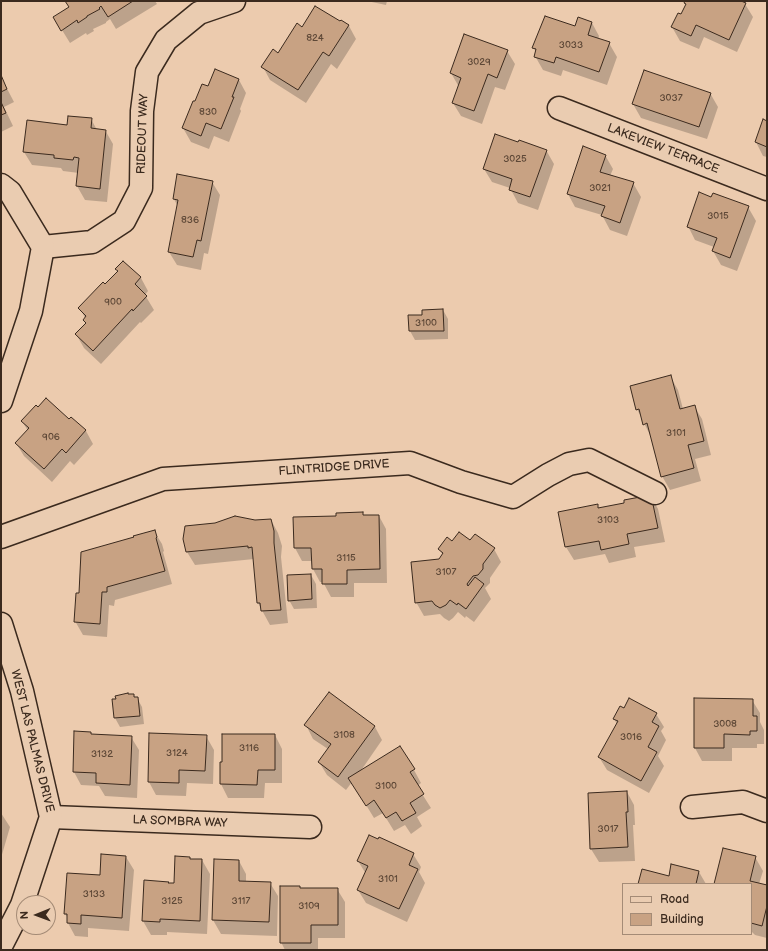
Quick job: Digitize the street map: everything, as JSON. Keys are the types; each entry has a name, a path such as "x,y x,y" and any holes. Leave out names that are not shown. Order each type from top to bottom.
{"street":[{"name":"RIDEOUT WAY","path":"43,247 92,242 124,221 142,188 142,111 147,72 166,40 199,13 234,1"},
{"name":"LAKEVIEW TERRACE","path":"559,108 767,190"},
{"path":"1,185 10,192 43,247 31,311 1,401"},
{"name":"FLINTRIDGE DRIVE","path":"1,537 163,479 410,463 461,482 513,497 569,464 588,460 655,493"},
{"name":"WEST LAS PALMAS DRIVE","path":"1,624 22,691 51,817 22,905 1,946"},
{"path":"692,807 743,802 767,811"},
{"name":"LA SOMBRA WAY","path":"51,817 310,827"}],"building":[{"path":"65,1 133,1 108,17 101,6 99,8 100,9 78,23 77,20 61,31 53,17 69,7"},
{"path":"685,1 741,1 746,3 729,40 696,25 691,36 671,27 678,13 681,14 686,4 684,3"},
{"path":"315,6 349,25 329,56 323,52 298,90 261,67 273,49 278,53 297,23 302,27"},
{"path":"545,16 575,26 578,17 592,22 588,35 610,42 599,72 556,57 554,63 534,57 536,49 532,48"},
{"path":"464,34 508,50 497,78 488,74 474,111 452,103 461,78 450,73"},
{"path":"215,69 239,79 232,97 234,97 221,129 206,123 201,136 182,128 202,84 208,86"},
{"path":"644,70 711,93 699,127 632,104"},
{"path":"1,75 7,89 1,92"},
{"path":"1,102 6,113 1,115"},
{"path":"68,116 92,118 91,128 106,130 100,189 76,186 79,158 74,157 73,160 54,158 54,155 23,152 27,120 67,125"},
{"path":"763,119 767,121 767,147 755,142"},
{"path":"495,134 518,142 519,140 547,150 530,197 509,190 512,179 483,169"},
{"path":"583,146 606,155 600,172 634,182 620,223 601,216 605,206 567,194"},
{"path":"177,174 213,181 201,241 197,240 193,257 168,252 178,200 173,199"},
{"path":"699,192 711,197 713,193 749,206 730,258 712,251 717,238 687,227"},
{"path":"123,261 141,277 135,284 147,296 133,311 132,309 93,351 75,334 86,323 83,320 86,316 78,308 103,282 105,284 118,271 115,269"},
{"path":"443,309 444,331 409,331 408,315 422,315 422,310"},
{"path":"671,375 680,409 695,405 704,441 688,445 694,468 661,477 647,423 643,425 639,409 636,410 630,386"},
{"path":"46,398 69,419 71,417 86,430 66,453 62,449 44,469 15,443 29,428 21,421 36,405 38,407"},
{"path":"651,495 658,528 627,534 629,544 601,550 599,541 565,547 558,512 598,504 598,508 624,503 624,500"},
{"path":"363,512 363,515 379,515 380,569 347,570 347,584 322,584 322,569 312,569 311,548 294,548 293,517 336,516 336,513"},
{"path":"235,516 255,520 271,519 274,531 281,610 261,611 260,603 257,603 252,547 248,548 248,546 186,552 183,539 185,526 215,523"},
{"path":"155,530 165,571 107,587 107,592 102,592 100,624 74,622 76,593 79,593 81,552"},
{"path":"459,532 470,540 475,534 495,548 483,564 483,569 478,575 473,576 467,584 468,586 475,577 484,584 466,609 458,603 457,605 450,600 446,605 440,608 432,601 415,603 411,562 439,559 443,553 438,549 447,537 452,541"},
{"path":"311,574 312,599 288,601 287,575"},
{"path":"329,692 375,726 338,777 318,762 331,744 304,725"},
{"path":"128,693 134,694 134,697 138,697 140,716 114,718 112,699 116,699 115,696"},
{"path":"629,698 657,713 652,722 659,726 648,747 657,752 641,781 598,757 618,721 613,719 620,706 624,708"},
{"path":"694,698 753,699 753,716 757,716 757,731 750,731 750,735 724,734 724,748 694,748"},
{"path":"74,731 91,732 91,734 132,736 130,785 96,783 96,773 73,772"},
{"path":"149,733 207,735 205,771 179,770 179,783 148,782"},
{"path":"222,734 275,734 275,770 258,770 257,785 220,784"},
{"path":"400,746 415,769 410,772 424,794 410,803 416,813 402,821 396,812 386,818 374,800 366,806 348,778"},
{"path":"627,791 628,812 626,812 628,847 590,849 588,793"},
{"path":"369,835 378,839 379,837 414,853 409,865 418,869 399,909 357,890 368,866 357,861"},
{"path":"723,848 756,856 750,881 767,885 767,906 762,926 752,923 752,883 714,883"},
{"path":"101,854 126,856 122,918 81,915 81,924 67,923 67,914 64,914 67,873 100,875"},
{"path":"175,856 190,857 190,859 202,859 200,921 160,919 160,922 142,921 144,880 174,883"},
{"path":"214,859 239,860 239,881 271,882 269,922 212,920"},
{"path":"671,864 699,871 696,883 638,883 642,869 669,876"},
{"path":"280,886 300,886 300,888 338,888 338,925 311,925 311,943 280,943"}]}
